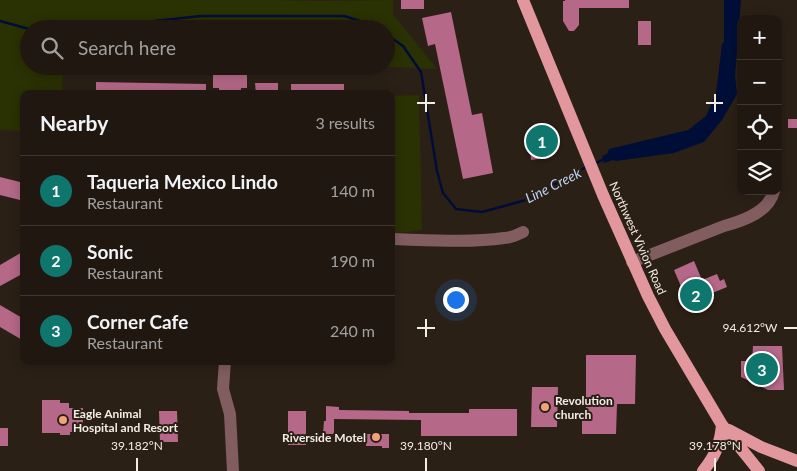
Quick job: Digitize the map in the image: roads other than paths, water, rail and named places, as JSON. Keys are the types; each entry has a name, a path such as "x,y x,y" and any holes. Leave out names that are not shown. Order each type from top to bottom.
{"main road":[{"name":"Northwest Vivion Road","path":"523,0 632,262 648,296 665,329 722,426 758,471"},
{"path":"703,471 717,450 722,426 760,447 797,461"}],"street":[{"path":"632,262 750,217 772,200 773,195"},
{"path":"395,239 490,240 506,238 523,232"},
{"path":"225,365 223,389 230,414 233,471"}],"water":[{"path":"724,0 741,0 740,15 737,15 735,76 737,94 722,120 704,142 674,153 613,160 604,163 602,156 607,154 609,149 688,130 706,116 716,93 722,44 724,42"}],"waterway":[{"name":"Line Creek","path":"164,20 201,16 344,16 357,20"},
{"name":"Line Creek","path":"0,21 20,27"},
{"name":"Line Creek","path":"395,40 403,46 421,72 437,171 443,193 456,209 482,212 526,200 586,167"},
{"name":"Line Creek","path":"594,164 604,159"}],"place":[{"name":"Taqueria Mexico Lindo","path":"542,141"},
{"name":"Sonic","path":"696,295"},
{"name":"Corner Cafe","path":"762,369"},
{"name":"Revolution church","path":"545,407"},
{"name":"Eagle Animal Hospital and Resort","path":"63,420"},
{"name":"Riverside Motel","path":"376,437"}]}
